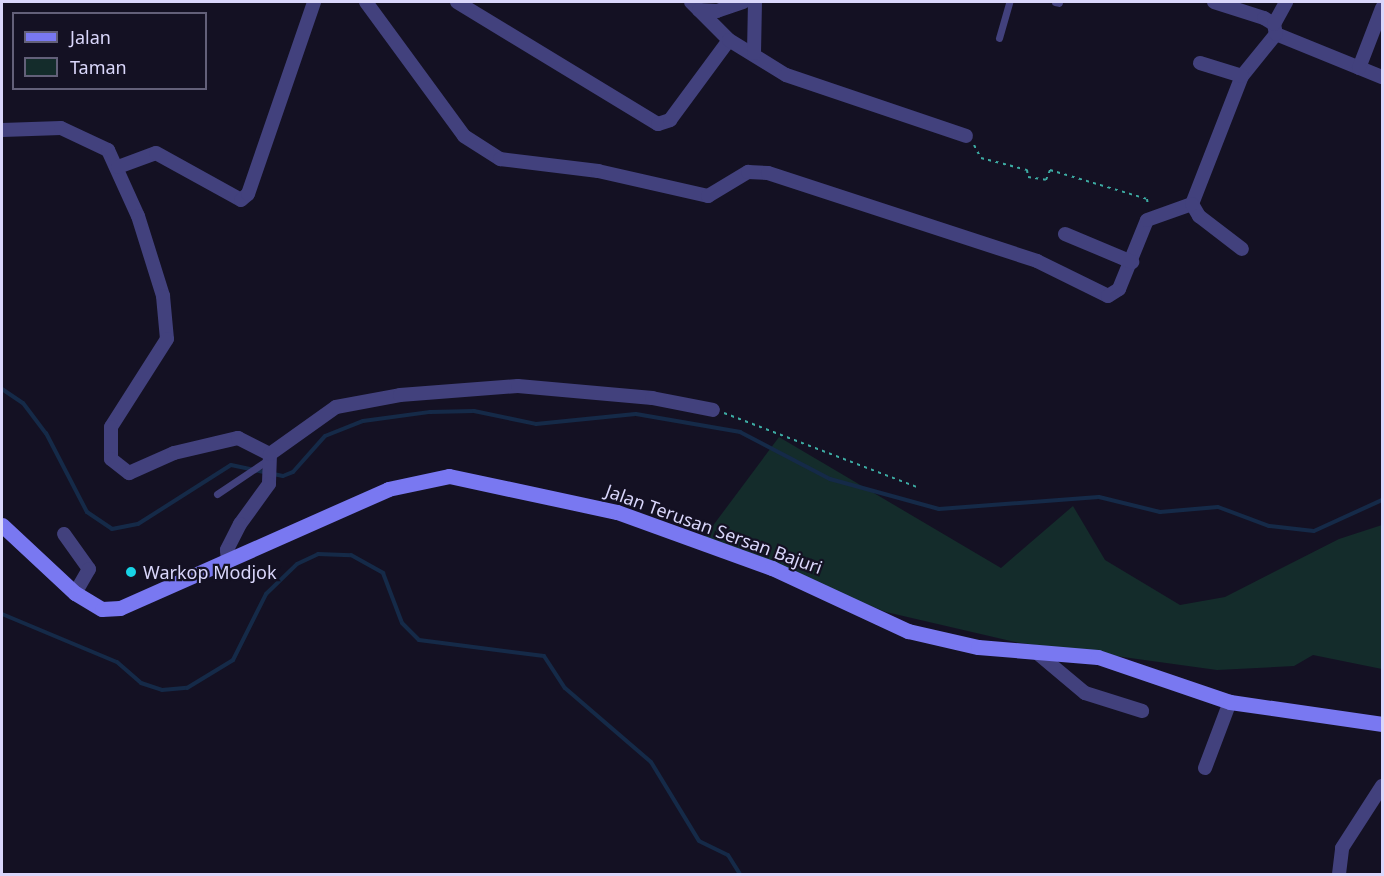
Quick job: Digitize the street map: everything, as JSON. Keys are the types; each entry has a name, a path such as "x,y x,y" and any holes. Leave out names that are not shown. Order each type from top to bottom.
{"main road":[{"name":"Jalan Terusan Sersan Bajuri","path":"2,525 75,593 102,609 120,608 388,489 449,476 617,512 772,568 908,631 978,647 1098,657 1230,702 1383,724"}],"street":[{"path":"118,167 156,153 241,200 248,194 314,2"},
{"path":"366,2 464,136 500,159 598,171 708,196 748,172 768,173 1037,261 1108,296 1119,289 1132,262 1141,227 1162,211 1192,204"},
{"path":"457,2 658,124 670,120 729,40"},
{"path":"695,6 717,11 743,2"},
{"path":"754,53 755,2"},
{"path":"1214,2 1383,77"},
{"path":"1192,204 1242,76 1275,29 1286,2"},
{"path":"695,6 729,40 754,53 786,75 831,94 966,136"},
{"path":"1359,68 1383,8"},
{"path":"1200,63 1242,76"},
{"path":"2,130 62,128 108,150 118,167 168,322 167,339 111,427 111,459 129,473 192,447 238,438 271,456"},
{"path":"1192,204 1199,216 1242,249"},
{"path":"1065,234 1132,262"},
{"path":"228,562 227,550 240,524 269,484 271,456 336,406 400,395 518,386 652,398 713,410"},
{"path":"64,534 89,569 89,578 75,593"},
{"path":"1036,652 1085,693 1142,711"},
{"path":"1206,768 1230,702"},
{"path":"1340,874 1342,848 1383,786"}],"lane":[{"path":"999,38 1009,2"},
{"path":"217,494 271,456"}],"path":[{"path":"966,136 981,158 1000,166 1046,180 1050,170 1147,199 1148,206 1162,211"},
{"path":"713,410 919,488"}],"green space":[{"path":"779,437 1001,568 1073,506 1105,560 1180,605 1225,597 1339,539 1382,525 1382,669 1313,655 1294,666 1217,670 1015,642 886,612 703,539"}],"waterway":[{"path":"2,389 23,403 46,433 87,512 112,529 138,524 231,465 283,476 293,472 325,436 363,421 430,412 474,411 536,424 636,414 740,432 830,479 939,509 1099,497 1160,512 1218,507 1269,526 1314,531 1382,500"},
{"path":"2,614 117,662 141,683 162,690 187,688 233,660 266,594 297,564 318,554 351,555 383,573 402,623 419,640 544,656 565,688 651,762 699,841 728,855 740,874"}],"place":[{"name":"Warkop Modjok","path":"131,572"}]}
